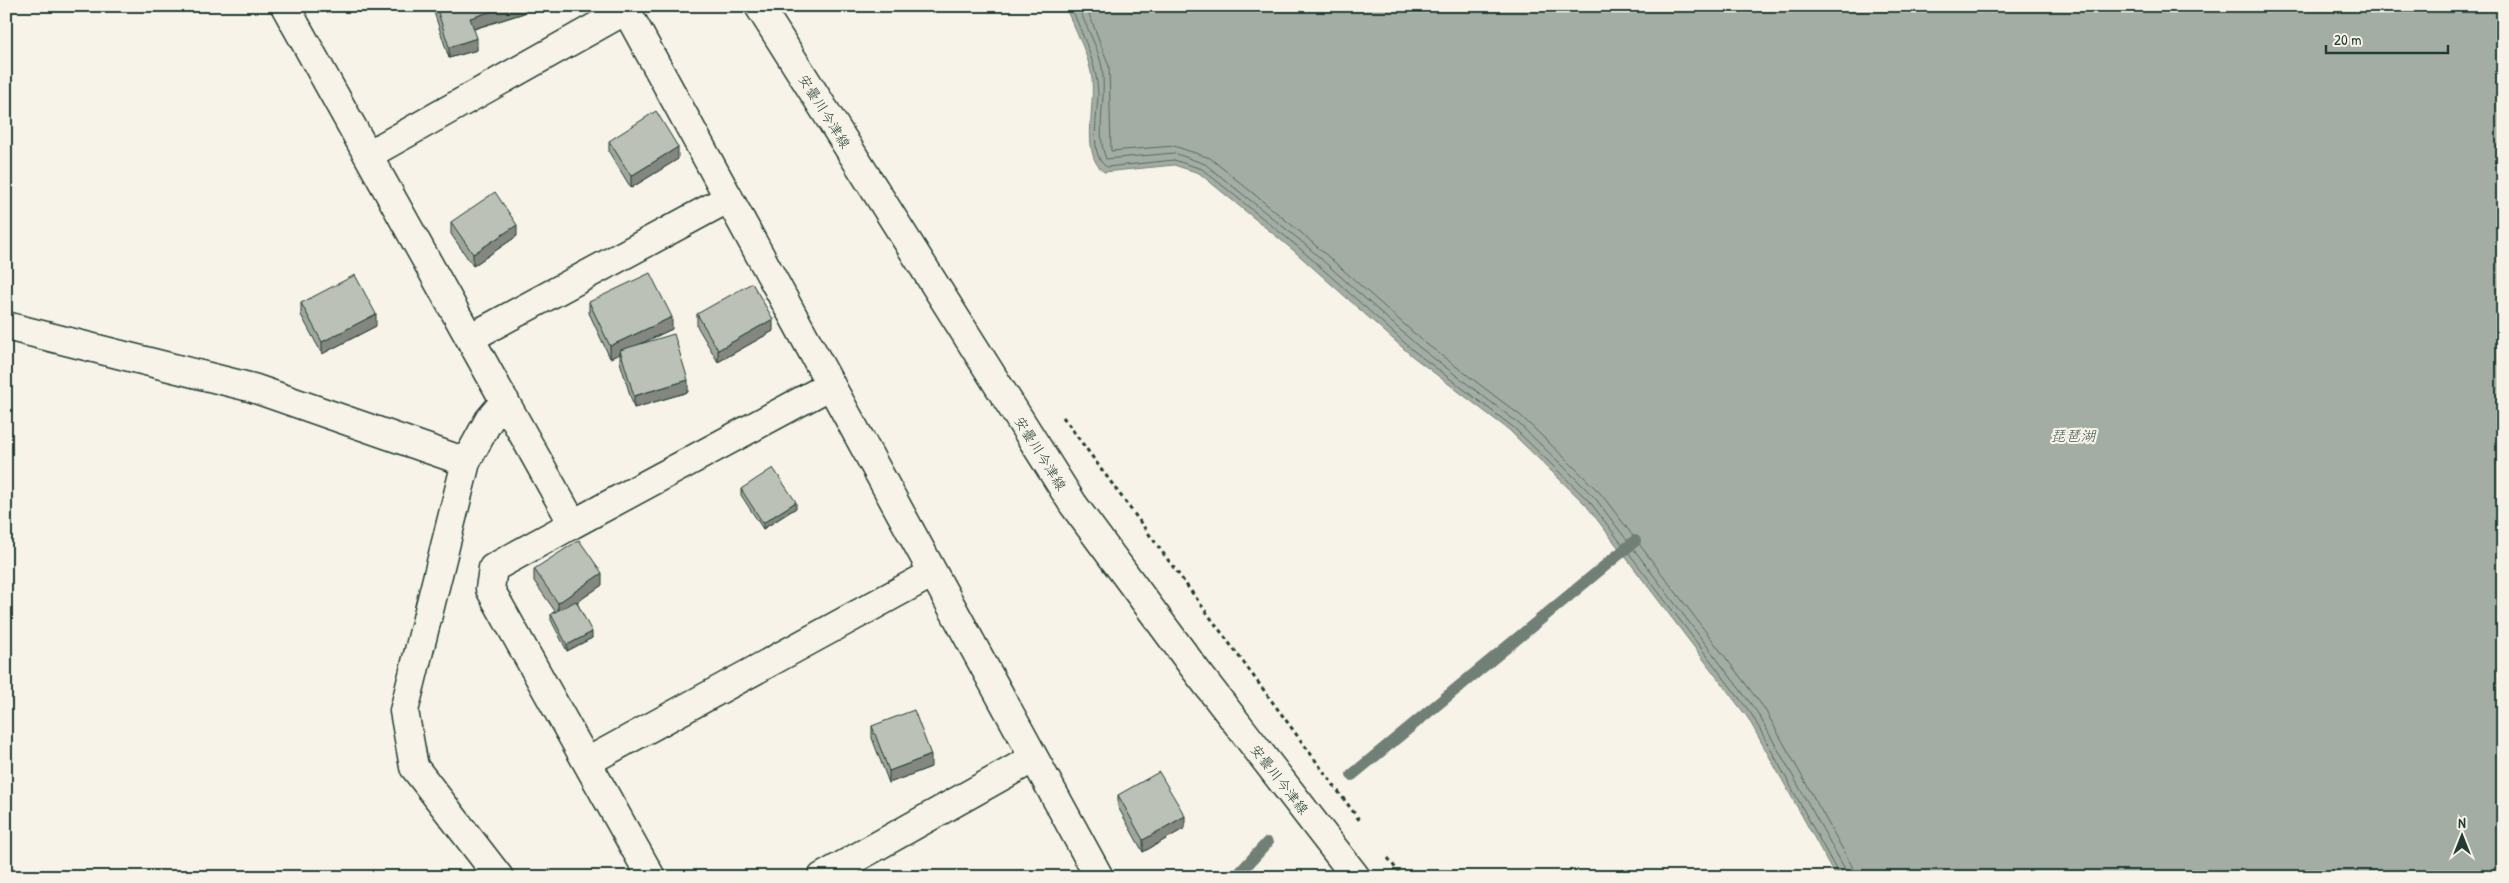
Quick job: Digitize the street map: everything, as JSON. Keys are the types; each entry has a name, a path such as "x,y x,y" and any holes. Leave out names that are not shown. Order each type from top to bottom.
{"street":[{"path":"285,6 573,524"},
{"name":"安曇川今津線","path":"759,6 1073,504 1195,669 1356,877"},
{"path":"368,155 625,8 1099,877"},
{"path":"470,338 729,198"},
{"path":"6,326 253,388 466,462"},
{"path":"651,877 490,589 494,568 831,385"},
{"path":"499,877 414,767 404,711 466,462 488,420 505,401"},
{"path":"586,762 933,573"},
{"path":"822,877 1034,758"}],"path":[{"path":"1058,410 1366,828"},
{"path":"1384,853 1402,877"}],"water":[{"name":"琵琶湖","path":"1065,6 2503,6 2503,877 1836,877 1748,718 1586,505 1509,430 1412,356 1293,250 1199,173 1174,165 1104,172 1096,163 1092,152 1091,139 1092,80 1090,68 1082,44"}],"building":[{"path":"436,6 509,6 470,18 477,38 449,47"},
{"path":"656,111 678,147 631,176 609,141"},
{"path":"495,192 517,225 473,254 451,222"},
{"path":"650,273 672,317 610,346 589,302"},
{"path":"355,275 376,314 322,342 301,303"},
{"path":"752,283 773,319 718,350 697,314"},
{"path":"674,334 688,380 634,396 620,350"},
{"path":"773,468 796,502 763,523 741,489"},
{"path":"579,540 602,573 558,603 534,569"},
{"path":"576,601 592,632 567,645 551,614"},
{"path":"914,710 931,755 889,771 872,726"},
{"path":"1159,772 1185,816 1143,840 1118,795"}],"waterway":[{"path":"1352,775 1635,541"},
{"path":"1236,877 1267,843"}]}
